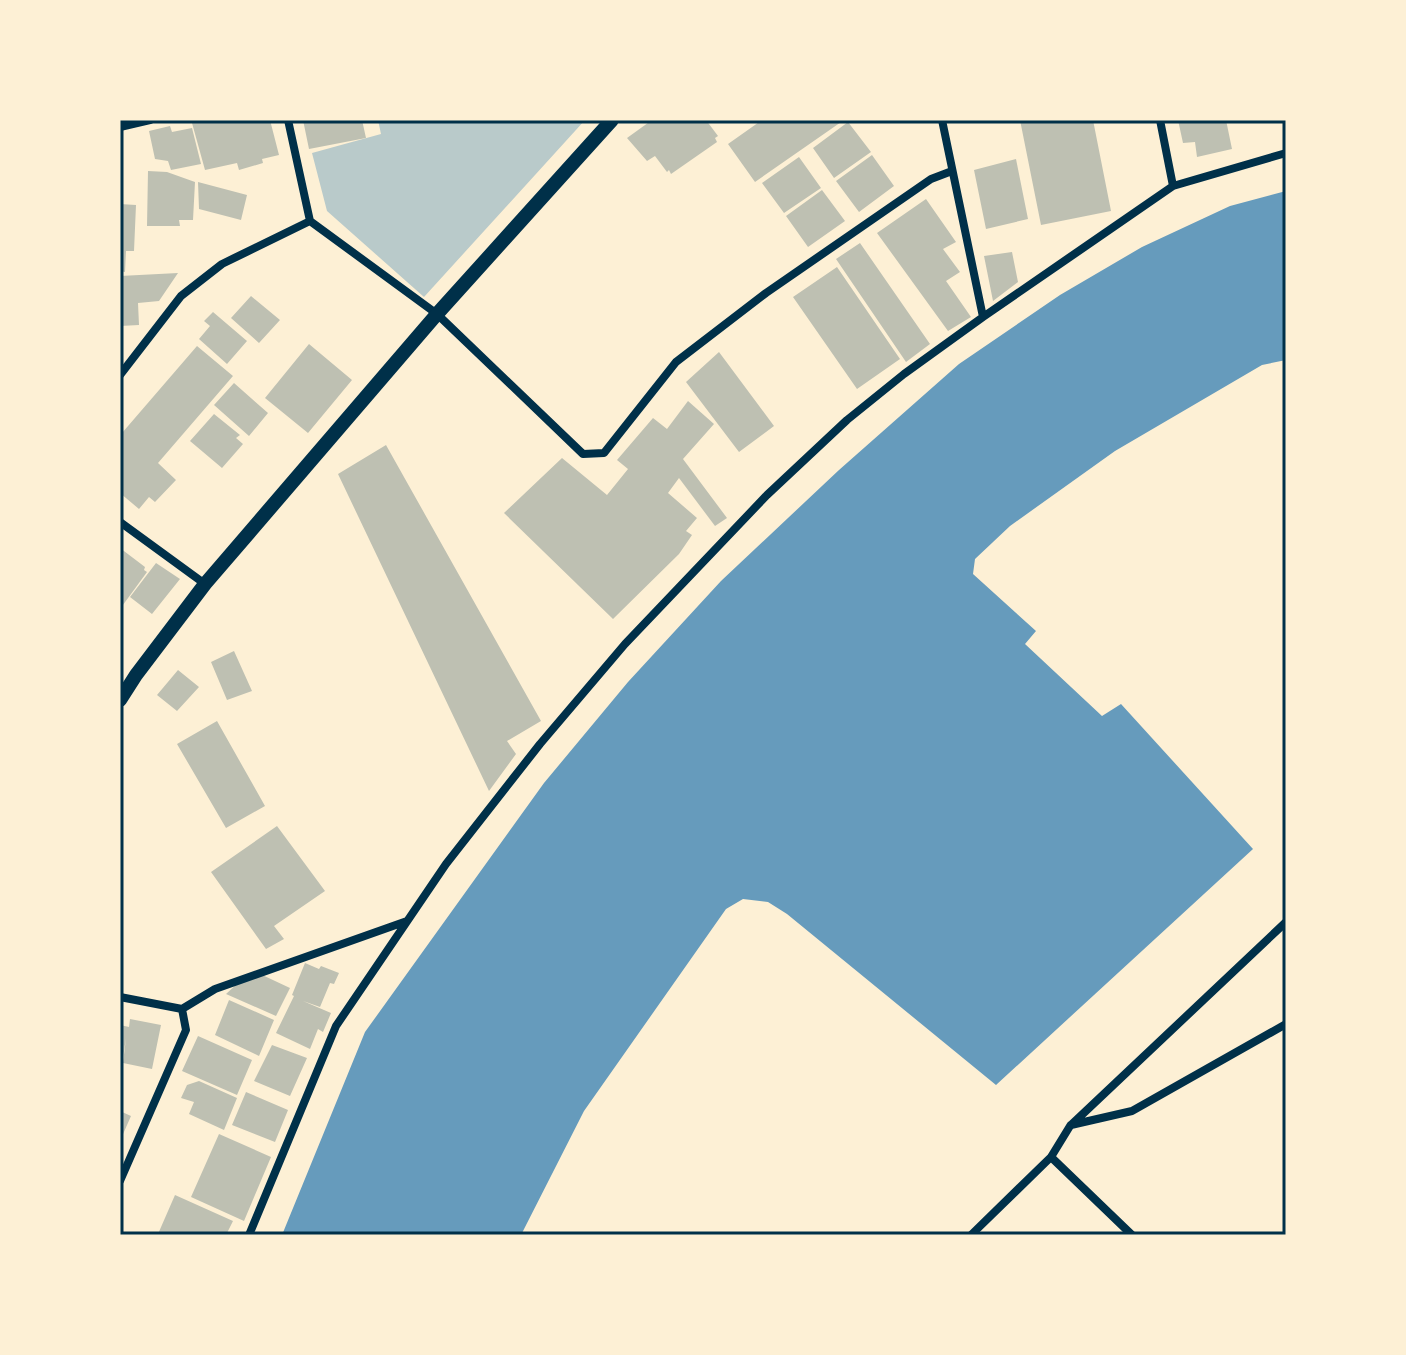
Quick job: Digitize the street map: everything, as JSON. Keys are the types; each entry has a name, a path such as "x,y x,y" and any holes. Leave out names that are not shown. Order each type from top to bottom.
{"street":[{"path":"120,127 150,120"},
{"path":"288,120 310,221 437,314 583,454 604,453 676,362 779,284 931,179 952,171"},
{"path":"120,700 205,584 437,314 612,120"},
{"path":"942,120 983,317"},
{"path":"1160,120 1173,186"},
{"path":"249,1235 336,1026 446,864 540,744 625,644 767,495 847,420 904,374 1173,186 1286,153"},
{"path":"120,375 181,296 222,264 310,221"},
{"path":"120,522 205,584"},
{"path":"120,997 182,1009 215,989 408,921"},
{"path":"971,1235 1051,1157 1070,1126 1286,922"},
{"path":"120,1181 186,1030 182,1009"},
{"path":"1070,1126 1132,1111 1286,1024"},
{"path":"1051,1157 1132,1235"}],"shaded area":[{"path":"378,120 585,120 424,297 327,211 312,153 381,134"}],"water":[{"path":"1286,191 1286,360 1262,365 1115,451 1010,526 975,559 973,574 1036,631 1025,644 1102,716 1121,704 1253,849 996,1085 787,914 768,902 743,899 726,909 584,1111 521,1235 282,1235 365,1032 544,783 628,682 721,581 839,470 959,364 1060,295 1142,247 1230,206"}],"building":[{"path":"203,120 270,120 279,155 239,170 237,163 205,170 192,123"},
{"path":"303,120 362,120 366,138 309,149"},
{"path":"652,120 706,120 718,136 715,138 717,142 671,174 655,156 647,161 627,138"},
{"path":"762,120 844,120 755,182 728,144"},
{"path":"1020,120 1093,120 1111,211 1041,225"},
{"path":"1178,120 1226,120 1232,149 1197,157 1195,142 1183,143"},
{"path":"848,122 871,152 834,178 813,148"},
{"path":"170,126 172,132 192,128 201,164 171,170 168,161 155,159 149,131"},
{"path":"872,155 894,186 859,212 836,181"},
{"path":"799,157 821,188 784,213 762,183"},
{"path":"1016,159 1028,219 986,229 974,170"},
{"path":"148,171 167,172 195,182 193,220 179,220 180,226 147,226"},
{"path":"198,182 247,195 241,220 199,209"},
{"path":"822,190 845,221 808,247 786,216"},
{"path":"926,199 956,242 943,249 960,272 946,281 971,317 948,331 877,233"},
{"path":"120,204 136,205 134,251 126,251 125,272 120,271"},
{"path":"860,243 930,344 906,362 836,259"},
{"path":"1012,252 1018,282 993,301 984,256"},
{"path":"837,267 900,359 857,389 793,297"},
{"path":"178,273 159,301 138,303 139,325 120,326 120,276"},
{"path":"251,296 280,320 259,343 231,318"},
{"path":"213,312 247,341 227,364 199,339 210,326 204,321"},
{"path":"309,344 352,380 308,433 265,398"},
{"path":"197,346 233,376 158,463 176,480 155,502 149,497 139,509 120,493 120,431 122,433"},
{"path":"719,352 774,426 739,452 686,382"},
{"path":"234,383 268,413 249,436 214,405"},
{"path":"688,401 714,424 683,459 727,518 715,526 679,478 668,493 697,518 686,531 692,535 679,554 613,619 504,513 562,458 607,495 628,469 617,460 653,418 667,429"},
{"path":"214,414 240,435 236,438 243,444 222,468 190,441"},
{"path":"386,445 541,721 507,741 516,754 489,791 338,474"},
{"path":"120,548 145,567 147,572 120,609"},
{"path":"156,563 180,579 152,614 130,597"},
{"path":"234,651 252,691 227,700 211,662"},
{"path":"178,670 199,687 177,711 157,695"},
{"path":"217,721 265,806 226,828 177,744"},
{"path":"277,826 325,891 274,926 284,939 266,949 211,872"},
{"path":"305,963 339,973 334,984 330,983 320,1007 303,1001 331,1013 323,1032 318,1029 310,1049 276,1033 294,996"},
{"path":"258,973 290,988 276,1016 226,994 238,983"},
{"path":"229,1000 274,1020 259,1056 215,1035"},
{"path":"130,1019 161,1025 152,1069 123,1063 126,1038 120,1064 120,1025 129,1027"},
{"path":"198,1036 252,1060 237,1095 182,1071"},
{"path":"272,1045 307,1058 290,1096 254,1081"},
{"path":"199,1081 237,1098 224,1130 189,1114 194,1102 181,1098 187,1085"},
{"path":"246,1092 288,1110 275,1142 232,1125"},
{"path":"120,1111 131,1116 120,1141"},
{"path":"219,1134 271,1157 244,1221 191,1197"},
{"path":"175,1195 233,1221 226,1235 158,1234"}]}
